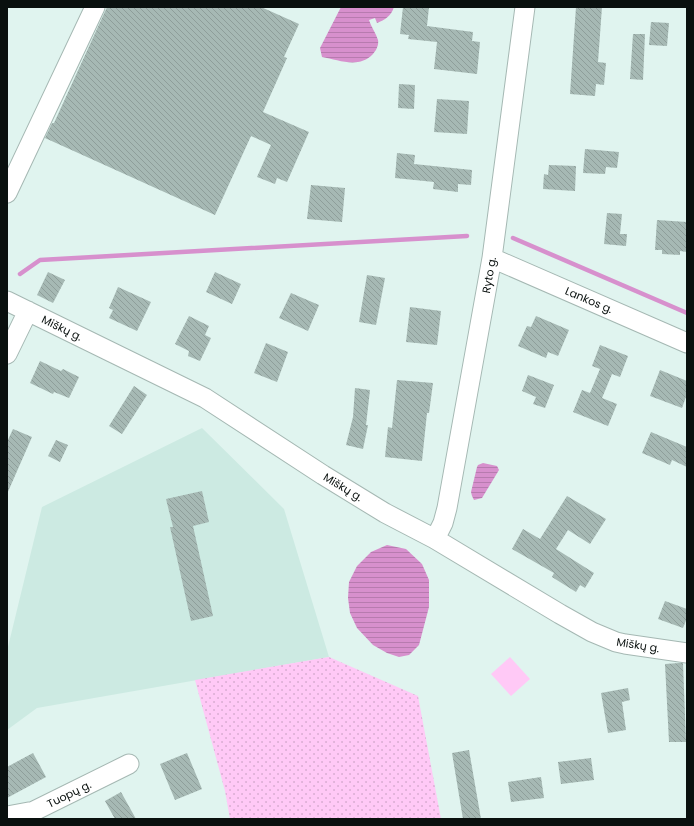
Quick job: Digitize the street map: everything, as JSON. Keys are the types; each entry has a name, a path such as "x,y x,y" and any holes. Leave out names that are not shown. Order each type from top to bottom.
{"street":[{"path":"7,193 95,7"},
{"name":"Ryto g.","path":"435,539 443,523 447,508 492,258 525,7"},
{"name":"Lankos g.","path":"492,258 687,343"},
{"name":"Miškų g.","path":"7,301 205,398 329,479 385,513 435,539 560,614 607,639 625,644 687,653"},
{"path":"7,354 28,311"},
{"name":"Tuopų g.","path":"7,816 34,811 129,764"}],"shaded area":[{"path":"341,7 394,7 389,15 383,20 377,23 375,18 369,20 377,37 378,44 376,50 367,59 349,62 322,57 320,48"},
{"path":"202,428 284,509 329,657 37,708 7,730 7,651 42,507"},
{"path":"483,463 497,466 499,470 482,498 474,500 471,492 477,467"},
{"path":"387,545 406,549 422,564 429,580 429,607 419,645 409,655 399,657 387,653 373,645 357,628 350,613 348,598 349,582 357,566 371,552"},
{"path":"329,657 418,696 441,819 230,819 225,791 195,680"},
{"path":"510,657 530,679 511,696 491,674"}],"building":[{"path":"107,7 261,7 299,24 284,57 287,58 263,112 309,132 287,182 277,178 275,184 257,177 271,145 251,136 215,215 45,138 52,123 54,123"},
{"path":"403,7 429,7 427,26 473,32 472,41 480,42 477,74 434,69 437,42 408,39 409,35 400,34"},
{"path":"576,7 602,7 598,62 606,63 604,85 596,84 595,96 570,94"},
{"path":"651,22 669,23 667,46 649,45"},
{"path":"633,34 645,34 643,80 630,79"},
{"path":"399,84 415,85 414,109 398,108"},
{"path":"437,99 469,101 467,134 434,132"},
{"path":"585,149 619,152 617,168 606,167 605,174 583,173"},
{"path":"397,153 415,155 414,164 472,170 471,185 458,184 458,192 433,189 434,182 395,178"},
{"path":"549,165 576,166 575,191 543,189 544,174 548,175"},
{"path":"311,185 345,188 342,222 307,219"},
{"path":"607,213 622,214 620,234 627,234 626,246 604,244"},
{"path":"657,220 687,222 687,252 680,251 680,255 662,254 662,250 655,250"},
{"path":"48,272 65,280 53,303 37,295"},
{"path":"215,272 241,284 232,304 206,292"},
{"path":"367,275 385,278 376,325 359,322"},
{"path":"118,287 151,302 137,331 109,318 113,310 109,308"},
{"path":"291,293 319,305 308,331 279,318"},
{"path":"410,307 441,311 437,345 406,342"},
{"path":"189,316 209,326 205,335 211,338 200,361 188,356 189,351 175,344"},
{"path":"536,316 569,330 558,356 548,352 546,358 518,346 527,326 531,327"},
{"path":"266,343 288,352 277,382 254,373"},
{"path":"600,345 628,356 620,377 612,374 602,398 617,404 608,426 573,412 582,390 590,393 600,369 592,366"},
{"path":"40,361 61,371 63,369 79,377 69,398 54,392 53,394 30,383"},
{"path":"660,370 687,381 687,394 682,408 650,396"},
{"path":"528,375 554,385 545,408 533,404 536,397 522,391"},
{"path":"397,380 433,383 429,413 427,413 422,461 385,457 388,427 392,428"},
{"path":"134,386 147,395 122,434 109,426"},
{"path":"355,388 370,390 366,425 368,425 363,449 346,445 353,417"},
{"path":"13,429 32,437 7,494 7,442"},
{"path":"651,432 687,447 687,467 672,460 670,465 642,453"},
{"path":"56,440 68,445 60,462 48,456"},
{"path":"202,491 209,522 193,526 213,616 191,621 170,527 173,527 166,499"},
{"path":"567,496 606,519 590,544 568,530 556,549 594,573 585,588 580,585 576,592 552,577 554,573 512,549 523,529 540,539"},
{"path":"665,601 687,609 687,618 683,628 658,619"},
{"path":"683,663 686,742 669,742 665,664"},
{"path":"628,688 630,700 622,702 626,730 608,733 601,693"},
{"path":"469,750 481,819 463,819 452,753"},
{"path":"33,753 46,777 7,798 7,767"},
{"path":"187,753 202,789 175,800 160,764"},
{"path":"591,758 594,780 561,784 558,762"},
{"path":"541,777 544,798 511,802 508,782"},
{"path":"121,792 136,819 115,819 105,801"}],"waterway":[{"path":"20,274 40,260 467,236"},
{"path":"513,238 687,313"}]}
